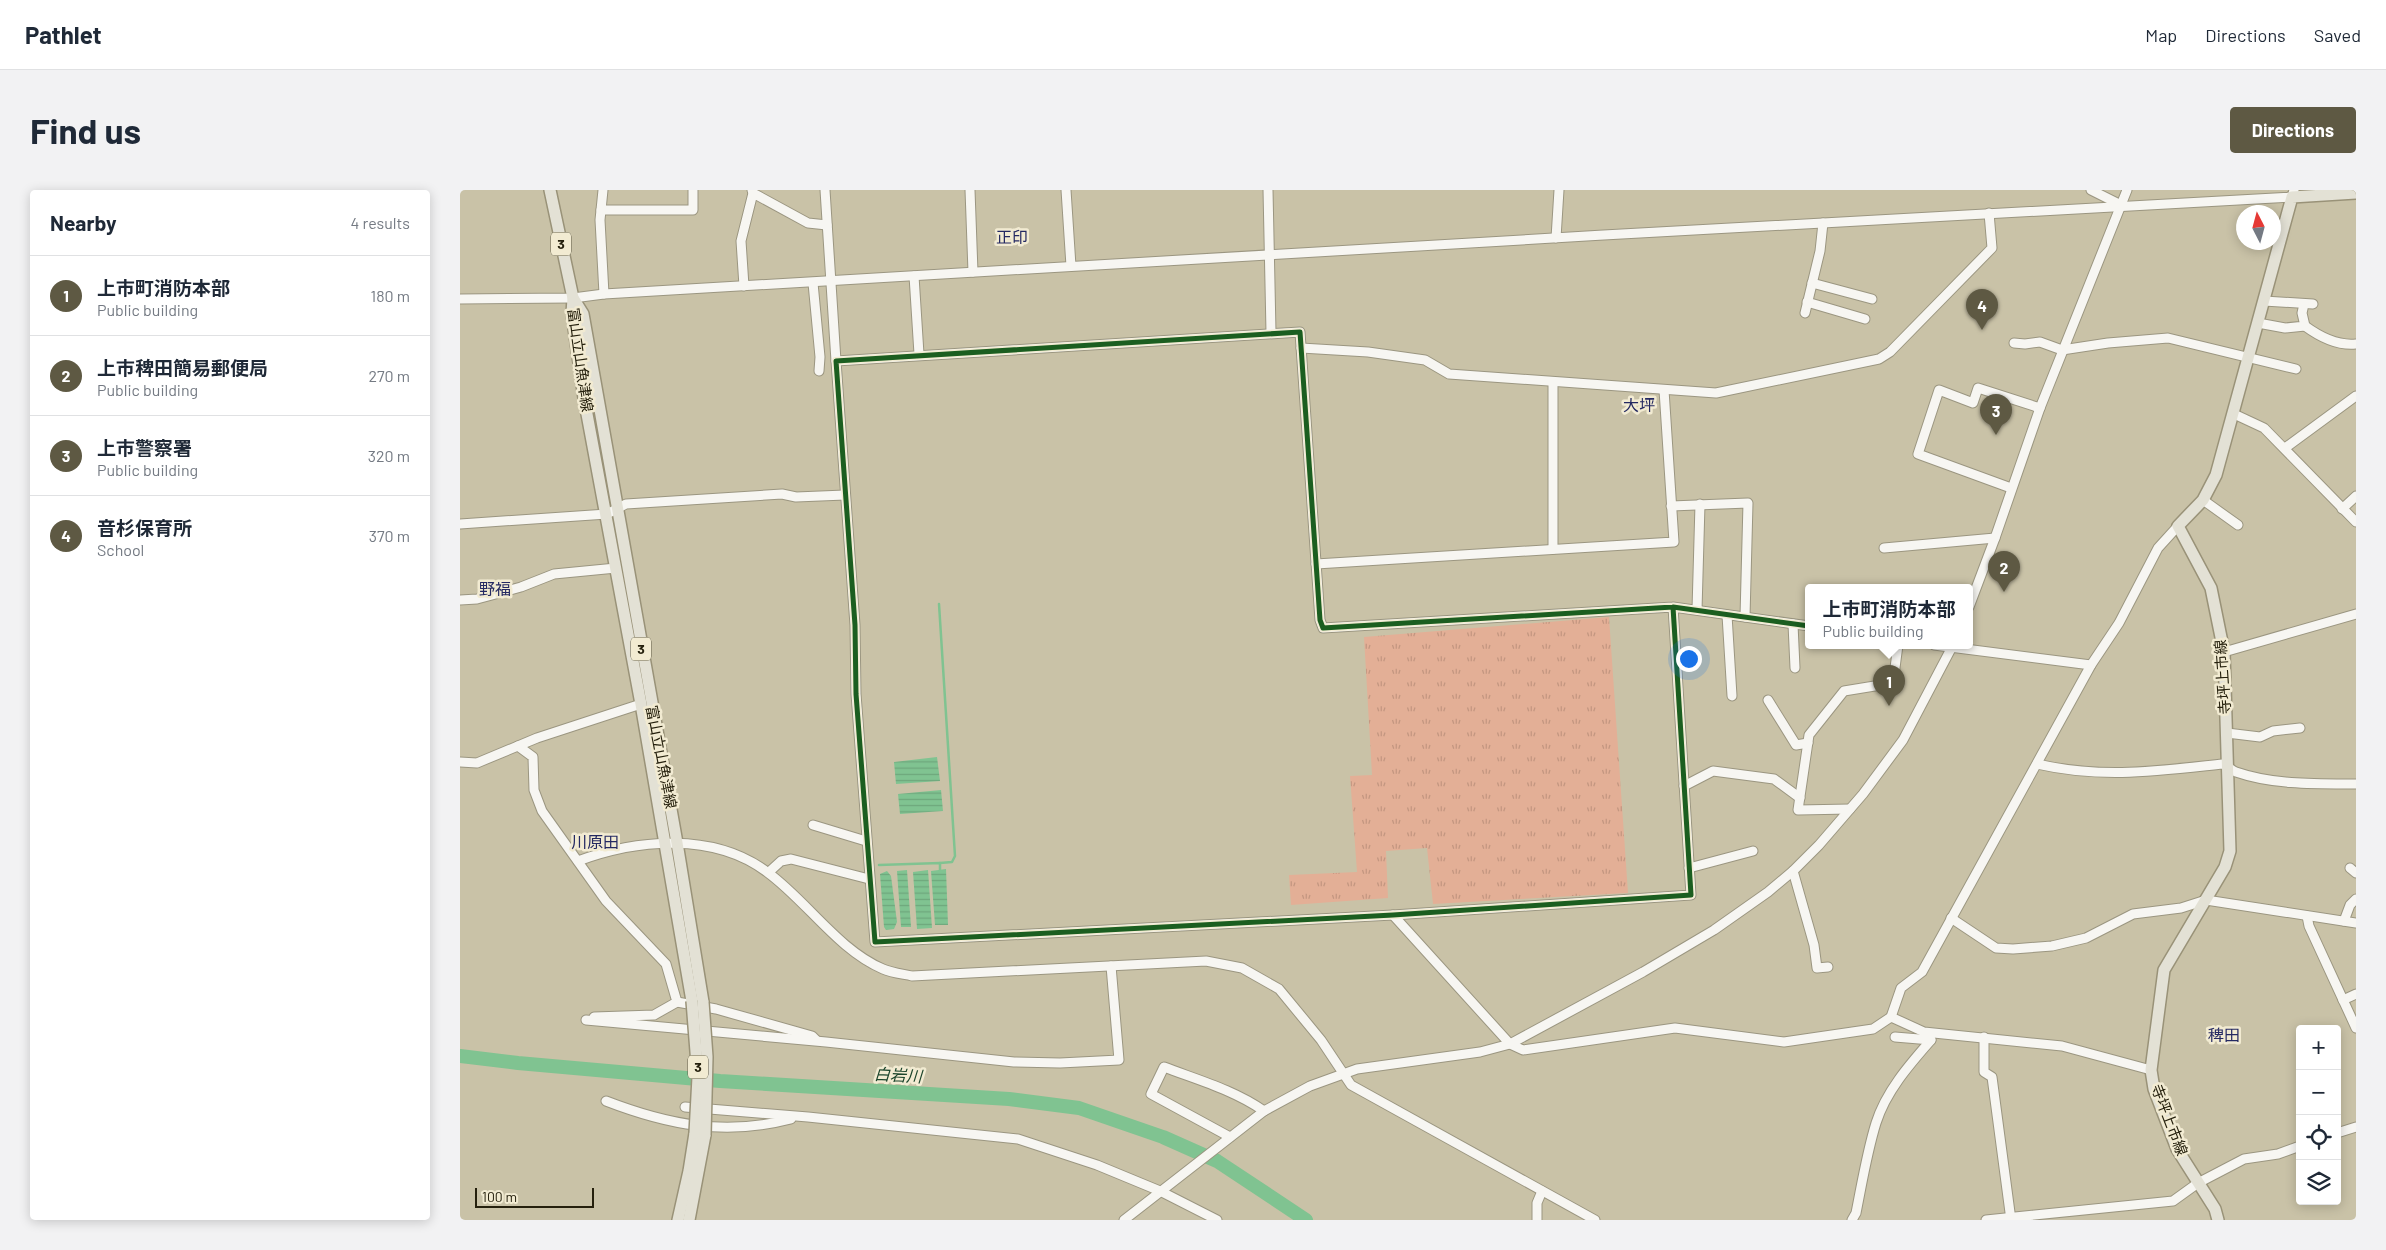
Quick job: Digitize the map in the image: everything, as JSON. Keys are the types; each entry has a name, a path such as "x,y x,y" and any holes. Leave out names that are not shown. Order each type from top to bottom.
{"main road":[{"name":"富山立山魚津線","path":"550,190 572,298 572,314 583,388 612,512 677,843 701,1030 698,1077 701,1109 700,1170 689,1220"},
{"path":"2178,526 2203,500 2216,475 2293,194 2356,193"},
{"name":"富山立山魚津線","path":"612,512 616,568 664,842 698,1002"},
{"name":"寺坪上市線","path":"2178,526 2211,588 2224,652 2229,766 2230,850 2225,867 2164,970 2151,1070 2154,1089 2177,1149 2215,1209 2218,1220"},
{"name":"富山立山魚津線","path":"678,1220 700,1134"}],"street":[{"path":"602,190 604,294"},
{"path":"601,210 693,210 693,190"},
{"path":"825,190 829,282 855,625 856,694 875,942 1393,915 1691,895 1673,607"},
{"path":"970,190 973,272"},
{"path":"1066,190 1071,266"},
{"path":"1268,190 1270,332"},
{"path":"1556,238 1559,190"},
{"path":"2091,190 2122,206"},
{"path":"1973,596 2040,408 2127,190"},
{"path":"744,286 741,241 752,191 808,223 826,225"},
{"path":"460,299 572,298 604,294 2122,206 2293,194"},
{"path":"1301,348 1368,352 1425,360 1449,374 1716,394 1878,359 1884,356 1992,248 1990,213"},
{"path":"1805,313 1820,251 1823,223"},
{"path":"914,276 919,354"},
{"path":"813,282 820,357 819,371"},
{"path":"1812,283 1872,299"},
{"path":"2264,301 2308,304 2302,313 2305,326 2316,334 2344,345 2356,344"},
{"path":"1807,302 1865,318"},
{"path":"2258,322 2285,328 2305,326"},
{"path":"836,361 1270,332 1300,332 1320,620 1323,628 1673,607 1805,626"},
{"path":"2014,343 2040,342 2062,350 2108,343 2168,338 2296,369"},
{"path":"1553,382 1553,549"},
{"path":"2011,488 1918,454 1939,390 1973,402 1978,388 2040,408"},
{"path":"1316,564 1674,542 1664,390"},
{"path":"2285,448 2356,396"},
{"path":"2234,414 2264,428 2356,522"},
{"path":"460,524 612,512 626,504 782,494 796,497 845,495"},
{"path":"2342,509 2356,496"},
{"path":"2203,500 2238,525"},
{"path":"1671,506 1748,503 1745,617"},
{"path":"1697,610 1700,504"},
{"path":"1393,915 1510,1044 1523,1050 1675,1028 1784,1042 1873,1029 1891,1017 1901,988 1922,972 2091,665 2119,623 2158,548 2178,526"},
{"path":"1884,548 1995,538"},
{"path":"460,600 477,599 512,590 554,574 616,568"},
{"path":"1727,614 1732,696"},
{"path":"2224,652 2356,614"},
{"path":"1793,624 1795,668"},
{"path":"1850,809 1798,810 1809,735 1844,691 1893,683 1897,649"},
{"path":"1124,1220 1264,1111 1310,1086 1343,1073 1480,1052 1510,1044 1643,972 1706,934 1768,892 1794,872 1850,809 1903,740 1951,649"},
{"path":"1973,649 2091,665"},
{"path":"1768,700 1796,745 1808,743"},
{"path":"460,762 477,763 518,746 641,704"},
{"path":"2227,733 2260,737 2273,731 2300,728"},
{"path":"518,746 534,757 534,790 542,811 606,901 666,964 677,1002"},
{"path":"2037,764 2068,772 2094,774 2153,772 2223,764 2229,766 2234,771 2274,779 2308,784 2356,784"},
{"path":"1684,786 1713,771 1774,779 1800,798"},
{"path":"813,825 866,841"},
{"path":"578,861 600,852 664,842 725,850 748,858 768,872 858,955 884,969 912,976 942,976 1206,961 1242,968 1279,989 1320,1040 1351,1085 1595,1220"},
{"path":"1689,868 1753,851"},
{"path":"768,872 782,861 790,859 869,879"},
{"path":"1794,872 1814,945 1817,968 1828,967"},
{"path":"1951,918 1996,948 2013,949 2052,946 2086,938 2133,914 2181,908 2206,900 2356,923"},
{"path":"2344,921 2350,905 2356,900"},
{"path":"2307,916 2309,926 2356,1028"},
{"path":"817,1041 812,1036 716,1009 677,1002 654,1015 592,1017 586,1020 817,1041 1014,1062 1060,1063 1119,1060 1111,966"},
{"path":"2343,1000 2356,994"},
{"path":"1891,1017 1924,1032 2062,1046 2151,1070"},
{"path":"1852,1220 1856,1213 1876,1122 1883,1106 1905,1071 1931,1040 1895,1037"},
{"path":"1984,1037 1984,1072 1992,1077 2011,1219"},
{"path":"1230,1137 1151,1094 1164,1067 1219,1088 1254,1104 1264,1111"},
{"path":"606,1101 651,1118 680,1125 720,1128 774,1123 799,1117"},
{"path":"701,1109 1018,1139 1097,1165 1160,1191 1217,1220"},
{"path":"2341,1132 2356,1127"},
{"path":"1986,1220 2173,1202 2198,1183 2244,1159 2278,1154 2296,1147"},
{"path":"1536,1220 1536,1203 1542,1191"}],"green space":[{"path":"1609,617 1628,893 1433,904 1427,848 1386,851 1388,898 1291,905 1289,875 1357,872 1350,776 1372,775 1364,637"}],"shaded area":[{"path":"937,757 940,781 896,784 894,762"},
{"path":"941,790 943,811 900,814 898,794"},
{"path":"946,869 948,925 935,925 931,871"},
{"path":"907,870 911,927 901,927 897,871"},
{"path":"928,870 932,928 917,929 913,872"},
{"path":"887,871 891,876 897,922 894,929 886,930 884,927 880,874"}],"waterway":[{"path":"939,604 955,856 952,862 940,863"},
{"path":"879,865 940,863 940,870"},
{"name":"白岩川","path":"460,1056 720,1081 1009,1099 1079,1108 1163,1137 1217,1161 1306,1220"}],"cycle path":[{"path":"1300,332 1320,620 1323,628 1673,607 1691,895 1393,915 875,942 856,694 855,625 836,361 1300,332"},
{"path":"1673,607 1805,625"}],"place":[{"name":"音杉保育所","path":"1982,330"},
{"name":"上市警察署","path":"1996,435"},
{"name":"上市稗田簡易郵便局","path":"2004,592"},
{"name":"上市町消防本部","path":"1889,706"}],"district":[{"name":"正印","path":"1012,237"},
{"name":"大坪","path":"1639,405"},
{"name":"野福","path":"495,589"},
{"name":"川原田","path":"595,842"},
{"name":"稗田","path":"2224,1035"}]}
